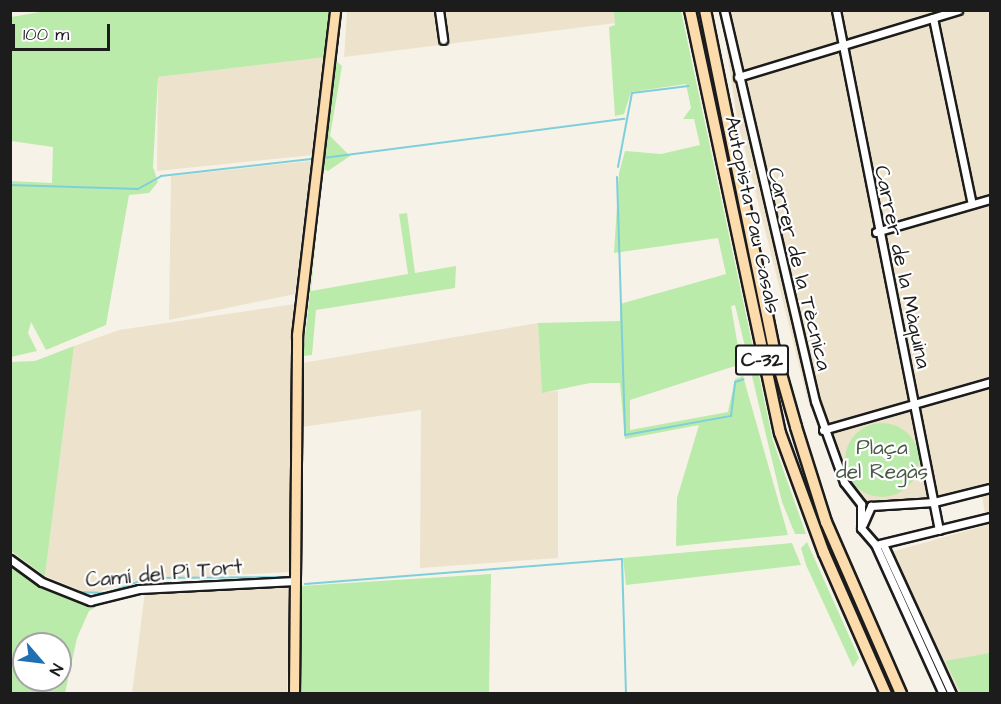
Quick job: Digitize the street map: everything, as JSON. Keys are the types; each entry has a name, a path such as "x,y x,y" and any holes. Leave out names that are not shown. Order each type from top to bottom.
{"highway":[{"name":"Autopista Pau Casals","path":"690,10 780,433 824,553 886,693"},
{"name":"Autopista Pau Casals","path":"705,10 774,349 796,427 826,522 901,693"}],"main road":[{"path":"294,693 297,326 335,10"}],"street":[{"path":"439,10 443,40"},
{"name":"Carrer de la Tècnica","path":"724,10 776,250 823,430 844,482 861,504 861,528"},
{"name":"Carrer de la Màquina","path":"836,10 840,45 876,232 914,402 939,530"},
{"path":"738,77 958,10"},
{"path":"933,18 972,204"},
{"path":"876,232 990,199"},
{"path":"823,430 990,382"},
{"path":"943,693 875,544 861,528 871,506 934,502 990,488"},
{"path":"875,544 883,544 990,517"},
{"path":"883,544 952,693"},
{"name":"Camí del Pi Tort","path":"10,559 42,582 90,601 139,589 295,581"}],"shaded area":[{"path":"614,10 616,23 344,57 347,11"},
{"path":"721,11 990,11 990,693 955,693 891,552 987,525 981,491 934,502 878,504 866,517 861,504 845,491 808,401 737,119"},
{"path":"326,57 313,155 157,171 158,77"},
{"path":"311,161 295,294 169,320 171,176"},
{"path":"295,304 289,572 140,580 89,594 45,576 74,346 119,330"},
{"path":"538,323 542,392 558,391 558,558 420,568 421,410 302,427 302,363"},
{"path":"291,585 287,693 132,694 145,591"}],"green space":[{"path":"52,10 329,11 326,57 158,77 153,167 158,182 149,193 129,195 106,325 46,350 31,322 28,333 37,351 11,357 10,181 52,183 53,147 11,141 11,17"},
{"path":"614,11 681,11 773,441 806,534 795,534 782,502 735,305 731,306 741,364 630,400 630,430 728,412 735,379 743,376 788,535 676,546 677,498 699,425 625,439 620,383 590,383 542,393 538,323 620,321 620,304 726,274 718,238 614,253 619,173 625,151 661,154 700,145 694,119 683,119 691,108 686,84 631,92 624,114 615,116 609,27 615,25"},
{"path":"336,61 342,66 330,136 350,156 328,171 321,168"},
{"path":"407,213 415,273 456,266 455,288 316,310 312,355 303,356 317,230 311,291 408,274 399,214"},
{"path":"74,346 45,576 11,551 11,362 35,361"},
{"name":"Plaça del Regàs","path":"882,423 903,429 913,439 919,460 913,481 903,491 882,497 861,491 851,481 845,460 851,439 861,429"},
{"path":"807,542 859,658 853,667 806,565 801,548"},
{"path":"792,543 801,565 626,585 623,558"},
{"path":"10,564 58,595 101,604 89,611 77,638 72,661 72,632 12,632 12,692 65,693 11,693"},
{"path":"491,574 489,693 301,693 300,586"},
{"path":"990,653 990,693 961,693 945,661"}],"waterway":[{"path":"618,167 632,93 689,86"},
{"path":"323,158 624,119"},
{"path":"10,185 138,189 161,176 311,159"},
{"path":"617,177 625,435 731,416 735,382 744,379"},
{"path":"10,554 31,570"},
{"path":"305,584 622,559 626,694"},
{"path":"76,592 107,593 148,578 286,577"}]}
